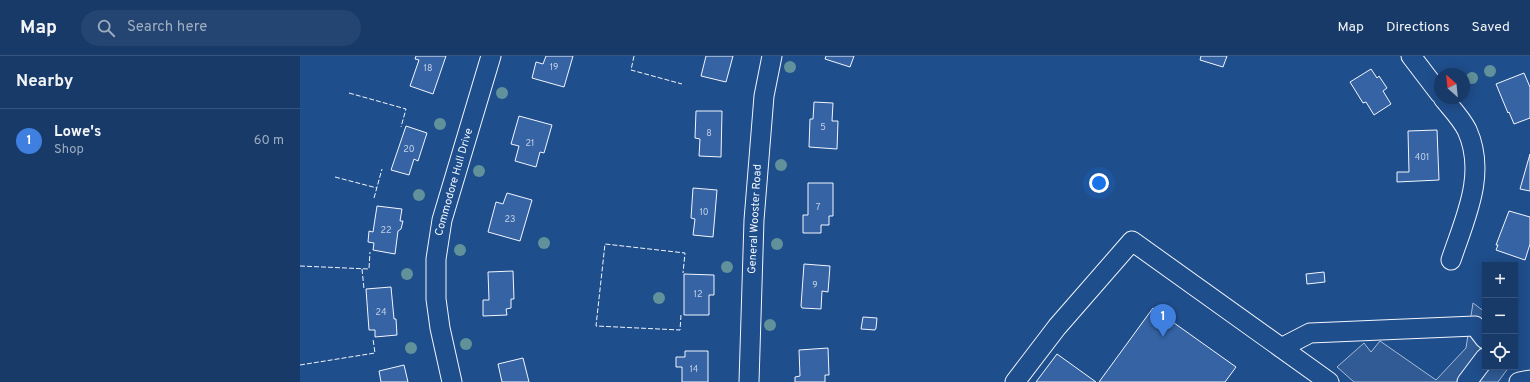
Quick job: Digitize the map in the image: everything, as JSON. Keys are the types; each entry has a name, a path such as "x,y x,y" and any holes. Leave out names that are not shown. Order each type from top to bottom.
{"street":[{"name":"Commodore Hull Drive","path":"452,382 440,328 436,299 436,259 442,220 492,56"},
{"name":"General Wooster Road","path":"749,382 754,220 764,96 772,56"},
{"path":"1411,56 1434,86"},
{"path":"1447,104 1466,129 1471,141 1476,162 1474,188 1451,260"},
{"path":"1015,382 1057,327 1132,241 1329,382"},
{"path":"1281,348 1310,333 1475,326 1482,335"},
{"path":"1467,382 1482,362"},
{"path":"1519,382 1530,380"}],"shaded area":[{"path":"1473,303 1482,310 1482,370 1507,370 1498,382 1354,382 1337,367 1364,343 1371,352 1380,341 1436,380 1466,348"}],"building":[{"path":"416,56 446,56 433,94 410,86 419,60 415,59"},
{"path":"546,56 573,56 564,87 532,78 536,62 543,64"},
{"path":"706,56 733,56 726,82 701,76"},
{"path":"826,56 854,56 850,67 825,59"},
{"path":"1201,56 1227,56 1223,67 1200,60"},
{"path":"1371,69 1377,78 1379,76 1387,88 1383,91 1391,104 1374,115 1366,102 1363,103 1350,82"},
{"path":"1524,73 1530,87 1530,118 1514,124 1496,84"},
{"path":"814,102 833,103 832,121 838,121 837,149 809,147 810,119 813,119"},
{"path":"696,111 722,111 721,157 699,156 700,139 695,138"},
{"path":"519,116 552,125 544,153 540,152 536,167 515,161 519,146 511,144"},
{"path":"406,126 427,133 418,161 414,159 409,175 391,170"},
{"path":"1437,130 1439,180 1397,182 1397,172 1409,172 1408,131"},
{"path":"1530,154 1530,191 1520,189"},
{"path":"808,183 833,183 833,216 829,216 829,225 821,225 821,233 803,233 803,215 808,215"},
{"path":"693,188 717,190 713,237 693,235 695,219 691,218"},
{"path":"507,193 532,200 520,241 488,232 496,202 503,204"},
{"path":"377,206 402,209 400,221 403,221 401,229 398,231 395,254 373,250 374,243 368,242 369,231 373,232"},
{"path":"1509,211 1530,217 1530,244 1525,260 1496,250 1498,245 1496,245"},
{"path":"804,264 830,266 828,292 822,291 821,309 802,308 801,306"},
{"path":"513,271 514,299 511,299 511,308 506,309 507,315 483,316 483,300 489,300 488,272"},
{"path":"1324,272 1325,282 1307,284 1306,274"},
{"path":"684,274 714,275 714,295 709,295 709,315 684,315"},
{"path":"391,287 397,335 375,337 375,330 369,330 366,289"},
{"path":"1153,308 1236,367 1225,382 1099,382"},
{"path":"863,317 877,318 875,330 861,329"},
{"path":"828,348 829,375 825,375 825,382 795,382 795,377 800,376 799,350"},
{"path":"685,351 708,351 708,382 682,382 682,367 676,367 676,357 685,357"},
{"path":"1057,354 1096,382 1036,382"},
{"path":"523,358 529,382 502,382 498,364"},
{"path":"404,365 408,382 381,382 379,371"}],"fence":[{"path":"634,56 631,70 682,84"},
{"path":"349,93 406,109 401,127"},
{"path":"374,198 382,169"},
{"path":"335,177 377,188"},
{"path":"681,315 680,330 596,326 605,244 685,253 683,273"},
{"path":"300,266 369,269 370,252"},
{"path":"362,269 364,289"},
{"path":"300,365 375,353 373,339"}],"place":[{"name":"Lowe's","path":"1163,337"}]}
